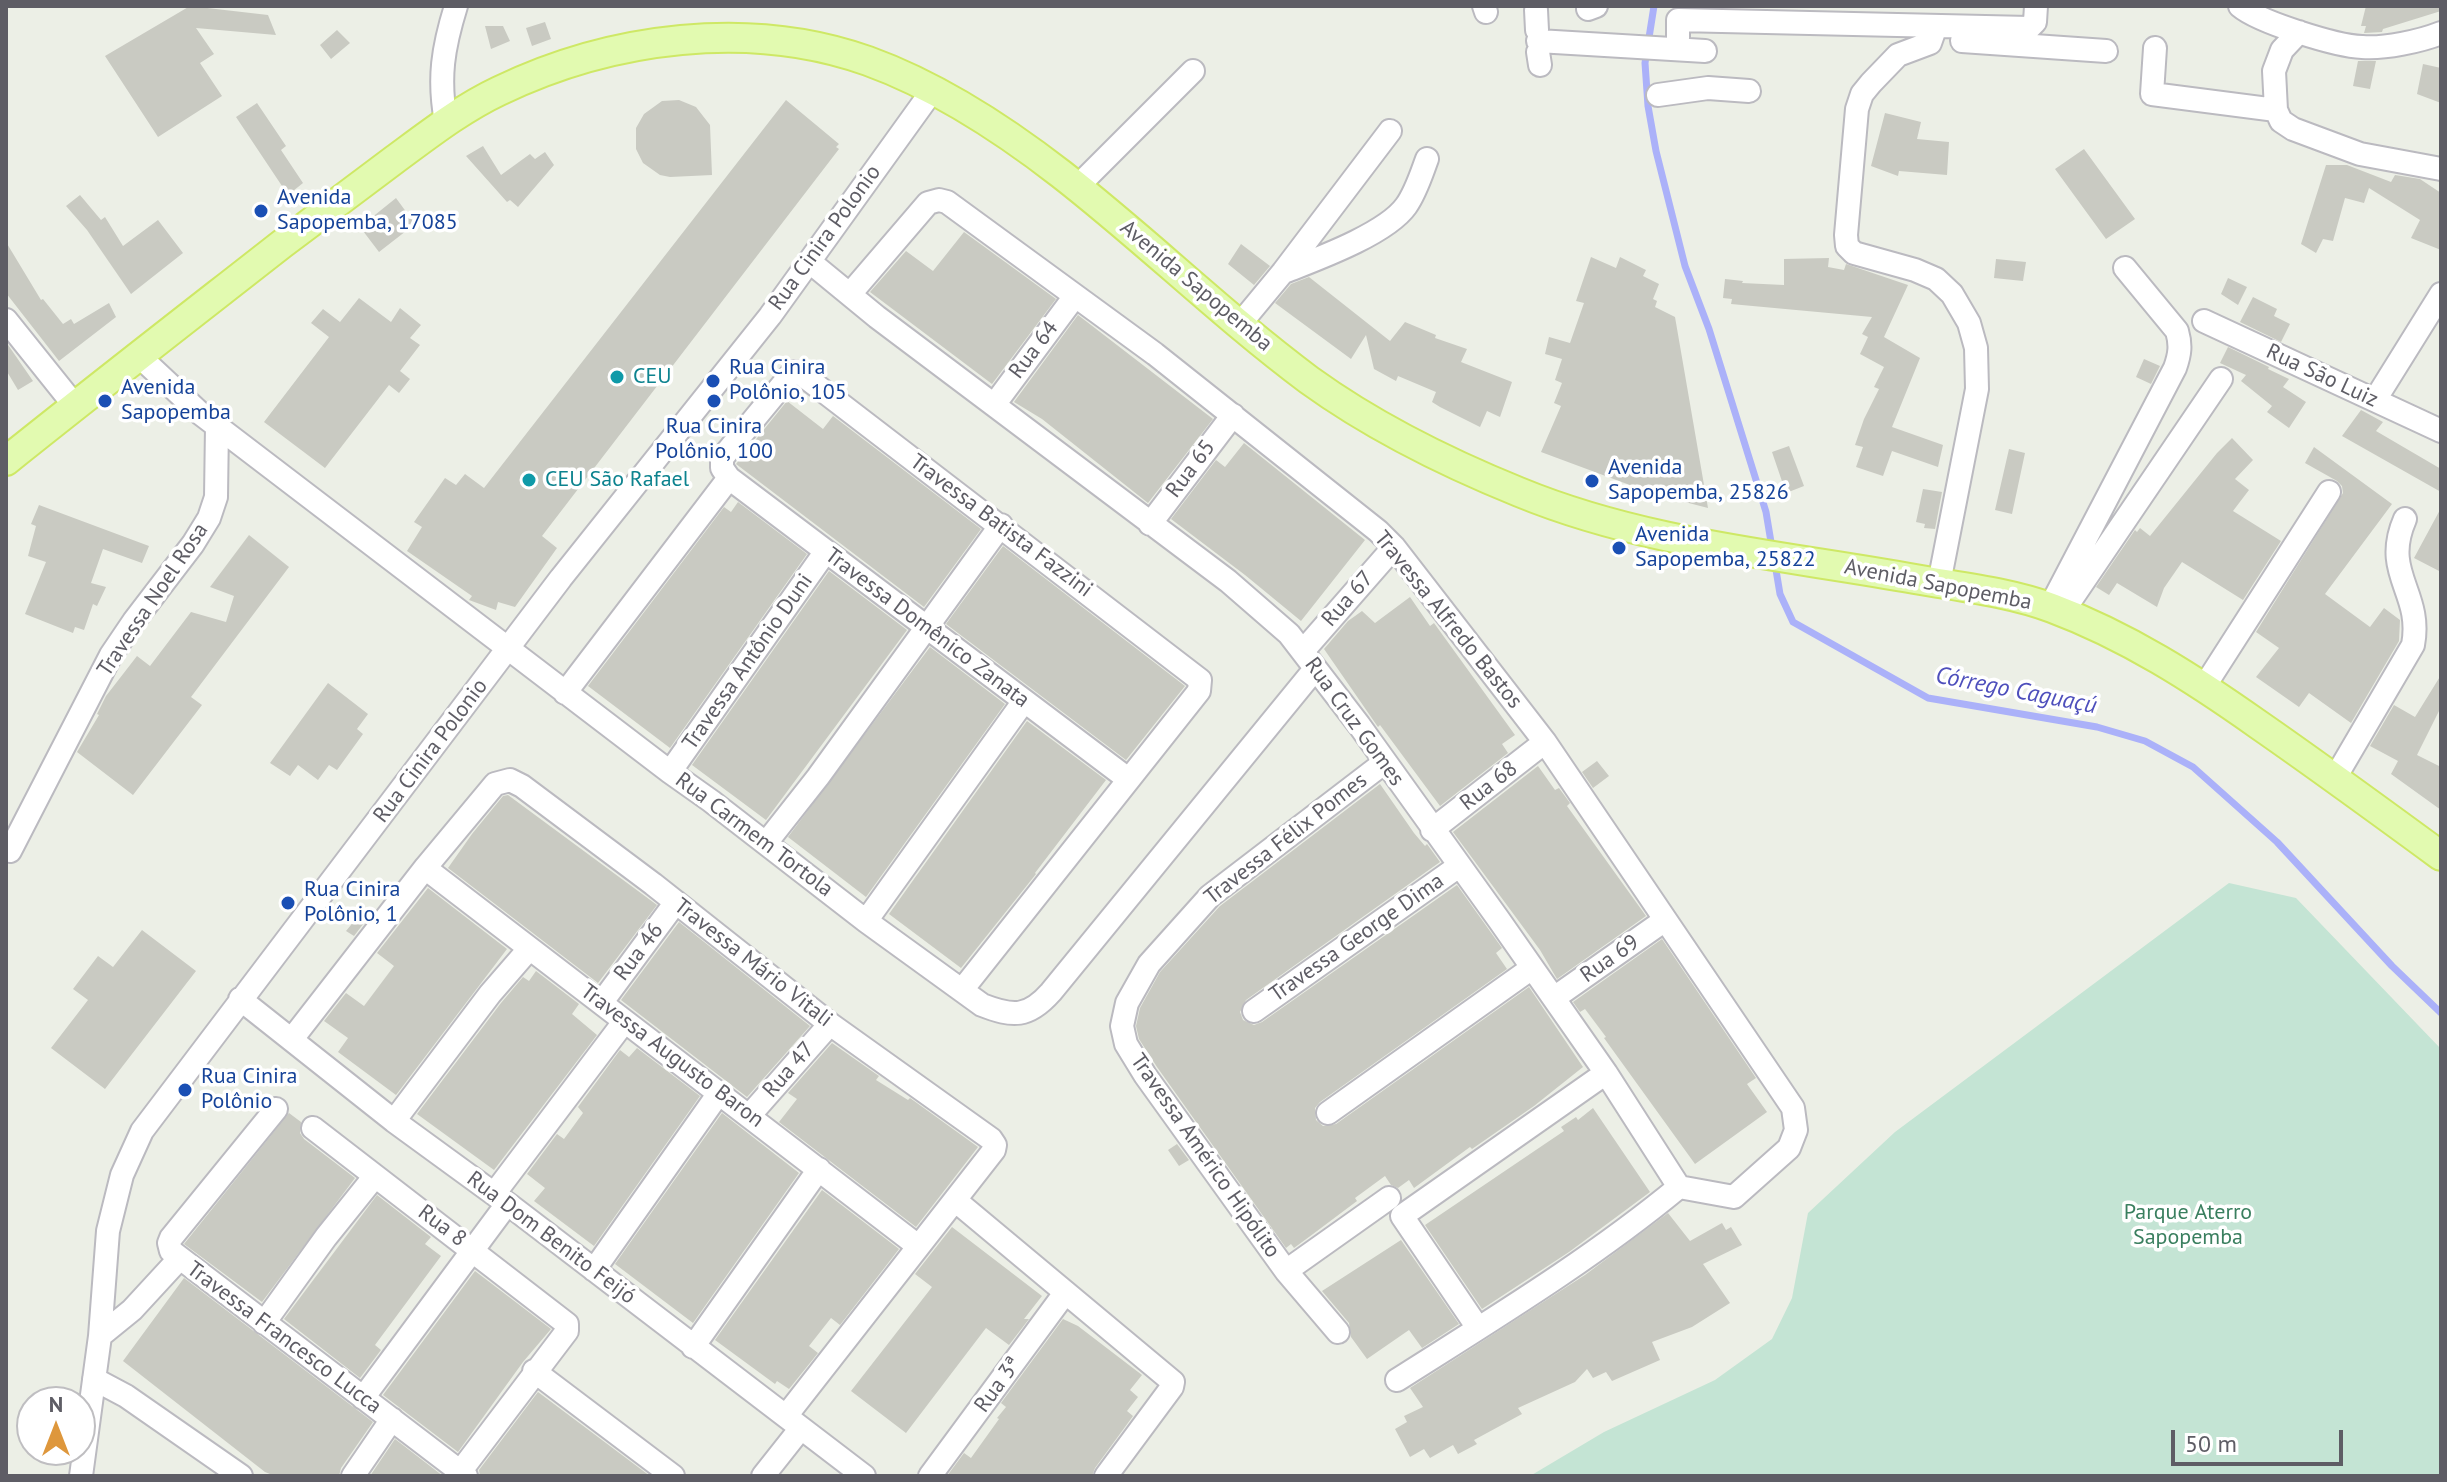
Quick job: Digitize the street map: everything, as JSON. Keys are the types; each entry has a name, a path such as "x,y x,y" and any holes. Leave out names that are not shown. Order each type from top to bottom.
{"main road":[{"name":"Avenida Sapopemba","path":"6,461 330,208 446,122 497,92 558,66 636,46 724,38 809,45 869,61 990,123 1077,187 1312,381 1407,442 1566,511 1656,535 1730,550 1939,583 2056,610 2152,653 2335,778 2441,856"}],"street":[{"path":"446,122 440,73 456,6"},
{"path":"1678,38 1678,20 2029,28 2035,22 2036,6"},
{"path":"2240,6 2299,32 2362,47 2436,43"},
{"path":"1943,24 2106,51"},
{"path":"1939,583 1977,389 1976,348 1969,323 1952,294 1936,279 1854,253 1847,246 1846,235 1857,109 1862,94 1898,55 1926,45 1943,24"},
{"path":"2299,32 2282,50 2274,71 2276,110 2281,121 2293,129 2360,154 2441,169"},
{"path":"1538,40 1706,71 1749,91"},
{"path":"2155,48 2152,94 2276,110"},
{"path":"1077,187 1193,71"},
{"path":"1658,95 1706,71"},
{"name":"Rua Cinira Polonio","path":"81,1476 100,1336 108,1231 122,1175 142,1131 561,578 810,262 932,91"},
{"path":"1240,324 1390,131"},
{"path":"1283,272 1320,258 1392,220 1405,208 1427,159"},
{"name":"Travessa Alfredo Bastos","path":"850,294 923,207 934,200 947,202 1233,415 1394,547 1545,742 1793,1108 1796,1130 1789,1148 1734,1197 1679,1187"},
{"name":"Rua Cruz Gomes","path":"810,262 1260,607 1309,660 1385,762 1606,1073 1679,1187"},
{"path":"2056,610 2180,354 2177,331 2125,268"},
{"path":"2375,400 2441,294"},
{"name":"Rua 64","path":"994,405 1075,296"},
{"path":"6,320 75,406"},
{"name":"Rua São Luiz","path":"2204,321 2441,431"},
{"name":"Rua Carmem Tortola","path":"139,356 217,426 565,693 866,921 982,1005 1002,1012 1014,1014 1038,1007 1146,879 1309,660"},
{"name":"Travessa Batista Fazzini","path":"729,478 722,468 722,458 795,371 1001,525 1197,676 1200,686 1128,779"},
{"path":"2056,610 2221,379"},
{"name":"Rua 65","path":"1150,524 1233,415"},
{"name":"Travessa Noel Rosa","path":"10,851 111,655 209,518 217,484 217,426"},
{"path":"565,693 729,478"},
{"name":"Travessa Domênico Zanata","path":"729,478 1128,779"},
{"path":"2204,687 2329,492"},
{"path":"2335,778 2413,645 2416,628 2414,610 2397,564 2396,548 2405,519"},
{"path":"766,843 818,777 1001,525"},
{"name":"Rua 67","path":"1309,660 1394,547"},
{"name":"Travessa Antônio Duni","path":"670,772 826,551"},
{"path":"866,921 1024,701"},
{"name":"Rua 68","path":"1432,830 1545,742"},
{"name":"Travessa Félix Pomes","path":"1189,918 1210,896 1385,762"},
{"path":"962,990 1128,779"},
{"name":"Travessa Mário Vitali","path":"292,1039 425,868 495,784 510,780 676,902 830,1024 994,1141 994,1150 918,1246 793,1422 763,1476"},
{"name":"Travessa George Dima","path":"1254,1011 1459,866"},
{"name":"Travessa Augusto Baron","path":"425,868 918,1246"},
{"name":"Rua 46","path":"602,1002 676,902"},
{"name":"Travessa Américo Hipólito","path":"1189,918 1160,950 1136,984 1123,1015 1124,1038 1145,1075 1286,1271 1338,1332"},
{"name":"Rua 69","path":"1554,998 1665,920"},
{"path":"394,1121 490,994 529,949"},
{"path":"1328,1113 1532,968"},
{"name":"Rua Dom Benito Feijó","path":"240,999 394,1121 864,1476"},
{"path":"363,1398 473,1249 500,1199 624,1022"},
{"name":"Rua 47","path":"749,1116 830,1024"},
{"path":"1478,1328 1395,1207 1606,1073"},
{"path":"594,1270 719,1093"},
{"name":"Travessa Francesco Lucca","path":"276,1109 171,1238 169,1247 179,1259 463,1474"},
{"name":"Rua 8","path":"313,1128 473,1249 568,1327 534,1371"},
{"path":"693,1347 819,1169"},
{"path":"264,1323 375,1176"},
{"path":"1397,1380 1587,1255 1679,1187"},
{"path":"956,1201 1172,1380 1173,1384 1106,1476"},
{"name":"Travessa Américo Hipólito","path":"1286,1271 1395,1207"},
{"path":"100,1336 132,1310 179,1259"},
{"name":"Rua 3ª","path":"930,1476 1065,1293"},
{"path":"463,1474 534,1371 673,1476"},
{"path":"94,1379 126,1396 241,1476"},
{"path":"353,1476 392,1419"}],"green space":[{"name":"Parque Aterro Sapopemba","path":"2229,883 2296,898 2441,1049 2441,1476 1530,1476 1604,1432 1715,1380 1772,1339 1792,1298 1808,1213 1895,1132"}],"building":[{"path":"190,6 268,15 276,35 196,28 214,54 200,63 222,96 158,137 105,56"},
{"path":"2366,6 2441,6 2441,11 2383,29 2382,32 2364,33 2366,26 2361,26"},
{"path":"545,22 551,39 532,46 526,28"},
{"path":"485,26 503,26 510,41 491,49"},
{"path":"337,30 350,43 331,59 320,45"},
{"path":"2358,61 2376,61 2370,89 2353,86"},
{"path":"2423,64 2441,68 2441,103 2417,94"},
{"path":"679,100 696,107 710,125 712,175 660,175 643,163 636,149 636,128 644,114 662,101"},
{"name":"CEU","path":"786,100 839,144 836,147 839,149 542,536 557,548 515,607 498,602 496,610 469,600 472,596 407,551 422,527 414,522 445,478 456,485 465,474 484,488"},
{"path":"257,103 286,146 281,150 303,183 288,195 236,117"},
{"path":"1885,113 1921,122 1917,139 1949,142 1947,175 1899,171 1898,176 1871,166"},
{"path":"483,146 501,175 530,154 535,159 545,152 554,165 518,207 510,200 507,202 466,156"},
{"path":"2084,149 2135,219 2106,239 2055,169"},
{"path":"2326,165 2347,165 2391,182 2395,175 2420,179 2441,193 2441,250 2411,238 2420,220 2369,188 2364,203 2345,198 2333,241 2323,239 2316,253 2301,244"},
{"path":"80,195 101,220 105,217 123,246 158,220 183,253 131,294 87,230 66,206"},
{"path":"396,198 415,224 379,252 360,227"},
{"path":"964,232 1056,299 992,384 870,292 906,251 933,271"},
{"path":"6,242 41,300 63,324 71,319 74,324 109,303 116,317 59,361 6,293"},
{"path":"1241,244 1270,266 1254,285 1228,264"},
{"path":"1591,257 1616,268 1620,257 1646,270 1643,276 1659,284 1653,299 1657,301 1655,307 1675,317 1708,508 1654,494 1541,452 1561,406 1554,403 1562,383 1555,380 1562,359 1545,354 1549,337 1570,343 1584,303 1576,301"},
{"path":"1829,258 1828,267 1844,270 1846,264 1908,285 1884,337 1920,358 1892,427 1943,445 1938,467 1892,451 1883,476 1856,467 1863,447 1855,445 1879,389 1874,387 1884,367 1860,354 1868,337 1862,334 1872,317 1731,304 1732,299 1723,298 1725,279 1784,285 1784,259"},
{"path":"1996,259 2026,262 2023,281 1994,278"},
{"path":"1309,277 1390,341 1405,322 1436,335 1435,338 1467,349 1461,362 1512,382 1500,417 1487,411 1480,427 1440,407 1432,402 1436,392 1398,376 1396,381 1374,369 1366,335 1351,359 1275,303 1291,284"},
{"path":"2228,278 2247,287 2238,305 2221,294"},
{"path":"2253,297 2277,309 2274,316 2290,324 2281,342 2240,322"},
{"path":"359,298 391,322 400,308 421,325 410,338 420,345 400,371 410,379 399,393 389,385 325,468 264,422 329,337 311,323 323,309 340,322"},
{"path":"1078,315 1213,419 1148,503 1042,419 1014,402"},
{"path":"6,342 33,381 18,390 6,370"},
{"path":"2228,347 2289,379 2283,387 2306,402 2289,428 2267,412 2272,406 2241,381 2246,375 2220,363"},
{"path":"2144,359 2160,366 2151,384 2136,377"},
{"path":"787,401 823,429 833,416 981,529 924,607 736,464"},
{"path":"2361,410 2383,422 2376,431 2441,469 2441,492 2342,436"},
{"path":"2232,438 2253,460 2235,479 2249,490 2233,511 2281,541 2243,600 2182,562 2164,588 2157,607 2117,583 2109,595 2096,587 2135,530 2137,532 2140,528 2150,536"},
{"path":"1244,443 1365,540 1301,621 1171,519 1216,460 1225,467"},
{"path":"1789,446 1804,486 1786,493 1772,452"},
{"path":"2314,447 2392,504 2325,594 2370,627 2384,608 2400,620 2399,641 2351,723 2309,693 2299,707 2256,677 2279,648 2256,632 2343,493 2337,481 2305,463"},
{"path":"2009,449 2025,453 2012,514 1995,510"},
{"path":"1923,489 1942,492 1935,529 1924,528 1925,524 1916,522"},
{"path":"738,502 807,554 670,748 588,686 724,507 731,512"},
{"path":"39,505 149,546 142,563 103,549 91,583 106,587 97,606 93,604 84,630 75,627 73,633 25,614 46,562 28,556 36,526 31,524"},
{"path":"2441,508 2441,572 2414,558"},
{"path":"249,535 289,567 191,697 202,705 133,795 77,752 99,715 106,696 137,656 150,666 191,612 226,622 234,596 210,587"},
{"path":"1003,546 1185,686 1126,760 946,624"},
{"path":"829,571 907,630 766,820 692,765"},
{"path":"1410,597 1430,626 1434,623 1515,735 1502,744 1508,753 1440,806 1380,725 1378,727 1324,649 1348,621 1362,611 1375,623"},
{"path":"930,647 1005,704 866,897 788,837"},
{"path":"2441,675 2441,707 2417,755 2441,767 2441,810 2391,774 2398,761 2370,746 2394,705 2415,717"},
{"path":"328,683 368,714 357,729 363,734 337,770 329,765 318,780 298,765 290,776 270,763"},
{"path":"1027,721 1106,780 961,968 889,914"},
{"path":"1597,761 1609,776 1593,788 1582,772"},
{"path":"1538,766 1555,790 1559,788 1570,803 1567,806 1646,916 1557,979 1540,950 1453,832"},
{"path":"1380,784 1414,833 1440,862 1246,1000 1240,1012 1243,1020 1254,1025 1262,1022 1457,885 1502,948 1496,953 1507,969 1320,1102 1315,1108 1316,1120 1323,1126 1336,1124 1529,987 1583,1067 1534,1106 1414,1188 1409,1180 1398,1188 1391,1185 1385,1176 1294,1248 1291,1244 1286,1248 1157,1067 1139,1039 1136,1026 1140,1008 1160,972 1220,906"},
{"path":"508,795 657,905 598,983 448,868 503,796"},
{"path":"428,888 507,949 396,1095 338,1052 348,1038 324,1021 346,993 364,1006 394,966 377,953"},
{"path":"360,914 367,919 354,936 346,931"},
{"path":"679,922 810,1026 747,1097 621,1000"},
{"path":"142,930 196,971 105,1089 51,1048 88,1000 73,989 98,956 113,967"},
{"path":"1662,939 1756,1078 1747,1084 1767,1112 1695,1164 1585,1009 1580,1012 1573,1002"},
{"path":"536,971 579,1004 572,1014 597,1035 494,1170 417,1114 501,1003 523,977 529,981"},
{"path":"832,1043 879,1076 876,1080 908,1100 910,1098 978,1147 916,1227 779,1122 797,1099 788,1093"},
{"path":"637,1048 700,1096 594,1246 534,1201 545,1188 527,1174 557,1134 564,1139 583,1113 578,1107 620,1050 629,1057"},
{"path":"1593,1108 1650,1192 1569,1252 1482,1309 1425,1225 1564,1131 1561,1127 1576,1117 1578,1120"},
{"path":"289,1113 301,1122 300,1133 304,1139 355,1178 262,1302 184,1244"},
{"path":"722,1113 799,1173 693,1323 615,1264"},
{"path":"1177,1144 1189,1160 1179,1166 1168,1150"},
{"path":"822,1190 899,1249 840,1325 831,1318 809,1346 818,1353 789,1389 777,1381 775,1384 715,1340"},
{"path":"377,1195 431,1237 425,1244 441,1256 375,1345 381,1350 360,1378 284,1319"},
{"path":"1668,1213 1690,1241 1722,1223 1726,1230 1731,1227 1742,1245 1703,1264 1730,1303 1692,1327 1652,1342 1660,1360 1612,1381 1606,1372 1593,1378 1587,1369 1575,1382 1518,1408 1522,1414 1474,1440 1477,1444 1458,1454 1453,1445 1430,1458 1424,1449 1410,1457 1395,1429 1407,1422 1404,1416 1423,1407 1410,1388 1585,1275"},
{"path":"952,1227 1042,1296 1009,1345 986,1328 906,1433 851,1391 932,1287 915,1274"},
{"path":"1401,1240 1459,1324 1422,1348 1409,1330 1367,1359 1351,1337 1349,1323 1322,1291"},
{"path":"475,1271 551,1329 523,1362 458,1452 383,1395"},
{"path":"184,1278 373,1422 341,1468 339,1476 275,1476 265,1472 123,1361"},
{"path":"1063,1319 1078,1326 1142,1375 1130,1390 1138,1397 1127,1411 1133,1416 1092,1476 947,1476 964,1453 971,1458 1006,1407 1001,1403"},
{"path":"538,1392 650,1476 480,1476 479,1470"},
{"path":"395,1439 443,1476 370,1476"}],"waterway":[{"name":"Córrego Caguaçú","path":"1654,6 1645,63 1656,151 1685,266 1709,329 1766,512 1772,548"},
{"name":"Córrego Caguaçú","path":"1775,564 1780,594 1793,622 1928,698 2097,727 2145,741 2193,767 2277,842 2392,966 2441,1013"}],"place":[{"name":"Avenida Sapopemba, 17085","path":"261,211"},
{"name":"CEU","path":"617,377"},
{"name":"Rua Cinira Polônio, 105","path":"713,381"},
{"name":"Avenida Sapopemba","path":"105,401"},
{"name":"Rua Cinira Polônio, 100","path":"714,401"},
{"name":"CEU São Rafael","path":"529,480"},
{"name":"Avenida Sapopemba, 25826","path":"1592,481"},
{"name":"Avenida Sapopemba, 25822","path":"1619,548"},
{"name":"Rua Cinira Polônio, 1","path":"288,903"},
{"name":"Rua Cinira Polônio","path":"185,1090"}]}
